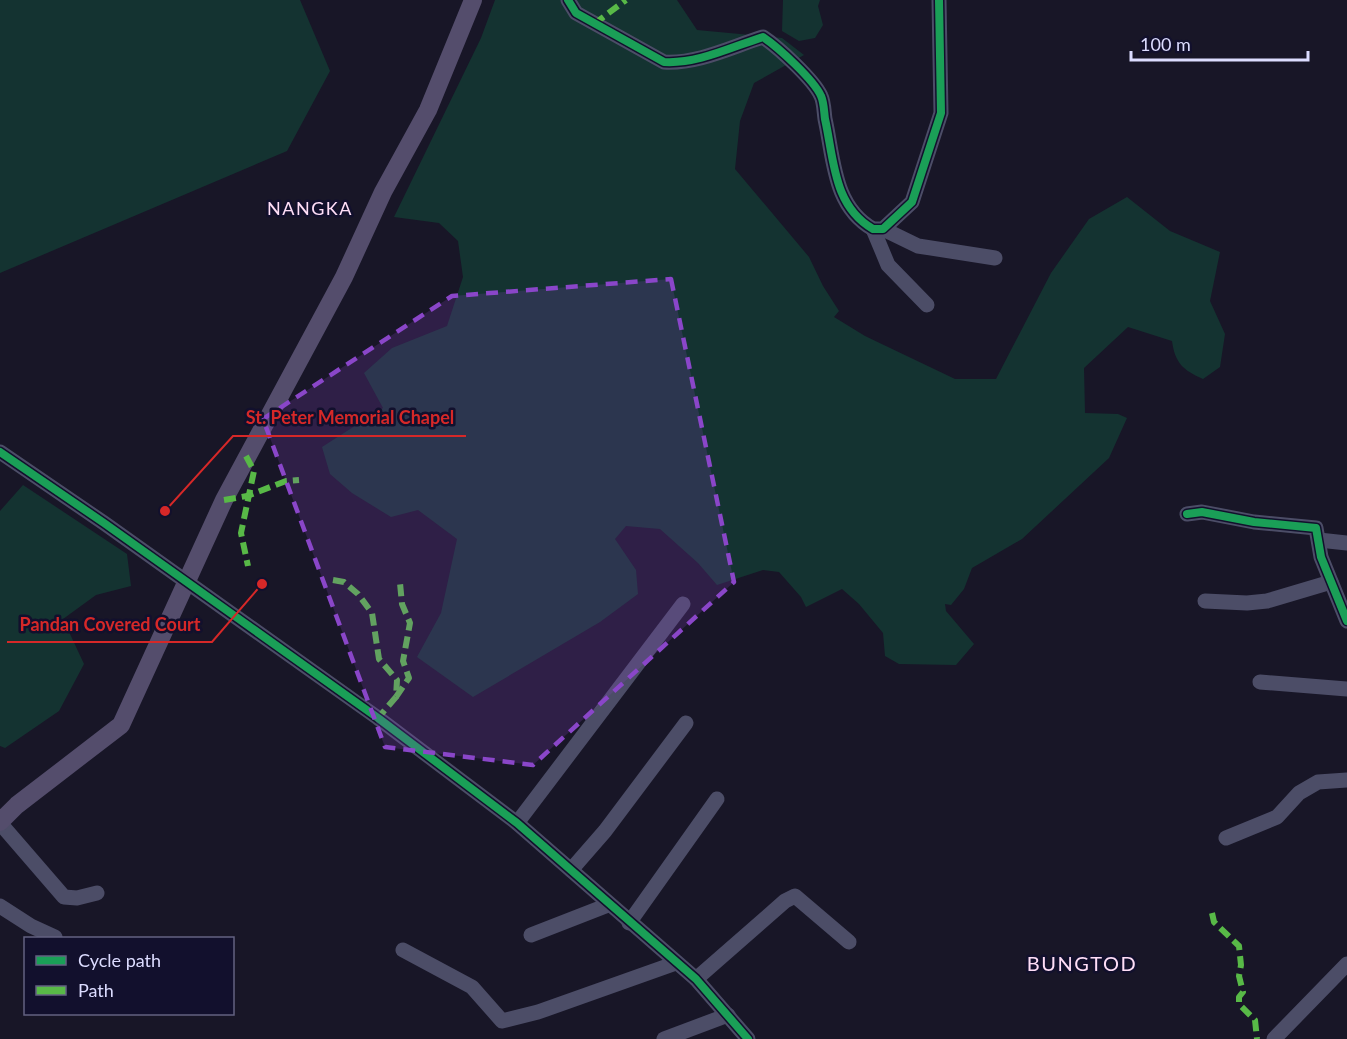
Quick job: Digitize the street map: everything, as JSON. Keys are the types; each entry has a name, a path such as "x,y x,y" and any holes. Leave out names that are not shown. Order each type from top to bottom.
{"main road":[{"path":"0,823 17,806 121,725 232,482 344,277 383,192 428,110 473,0"}],"street":[{"path":"568,0 576,13 664,62 680,63 763,37 774,44 804,73 821,96 834,156 835,179 845,202 878,230 918,246 995,258"},
{"path":"878,230 912,202 941,112 939,0"},
{"path":"878,230 888,265 927,305"},
{"path":"0,452 378,718 517,824 696,979 748,1039"},
{"path":"1187,514 1202,512 1254,522 1316,528 1321,557 1347,621"},
{"path":"1319,540 1347,543"},
{"path":"1204,600 1247,603 1267,600 1331,582"},
{"path":"517,824 683,604"},
{"path":"1260,682 1347,689"},
{"path":"571,870 605,831 686,723"},
{"path":"1226,838 1277,817 1299,794 1318,782 1347,780"},
{"path":"629,923 717,799"},
{"path":"0,823 64,897 77,898 97,893"},
{"path":"696,979 785,901 795,896 849,942"},
{"path":"531,935 608,905"},
{"path":"0,906 31,926 55,937"},
{"path":"403,950 472,987 502,1021 538,1012 676,963"},
{"path":"1274,1039 1347,964"},
{"path":"664,1039 728,1015"}],"highlighted area":[{"path":"671,279 734,582 533,765 385,747 263,419 452,296"}],"green space":[{"path":"0,0 300,0 330,71 287,151 0,273"},
{"path":"495,0 677,0 697,30 782,38 804,55 754,83 740,121 735,169 809,257 823,286 839,311 834,317 865,336 955,379 996,379 1051,273 1089,219 1127,197 1170,231 1220,252 1210,301 1225,334 1220,367 1203,379 1181,365 1175,355 1172,341 1128,327 1084,368 1085,413 1118,414 1127,418 1109,458 1022,539 972,568 964,589 951,605 945,604 946,611 974,644 956,665 899,664 885,656 883,633 859,604 842,589 806,607 801,597 779,572 763,570 717,585 698,563 660,529 626,526 615,539 636,570 638,594 600,622 473,697 417,657 441,613 457,539 418,510 391,517 352,493 330,474 322,447 383,408 364,373 392,348 447,326 463,277 458,241 439,223 394,217 481,38"},
{"path":"783,0 820,0 818,6 823,25 815,38 799,41 782,31"},
{"path":"23,485 127,554 131,586 96,595 63,619 84,664 59,711 5,748 0,746 0,511"}],"marked path":[{"path":"594,24 626,0"},
{"path":"246,456 254,471 241,533 248,566"},
{"path":"224,500 247,496 286,481 299,480"},
{"path":"333,580 344,582 358,594 372,613 379,659 397,680 396,697 378,718"},
{"path":"396,697 409,678 403,661 410,623 402,604 400,583"},
{"path":"1212,913 1214,922 1239,946 1241,965 1239,976 1243,992 1239,997 1239,1004 1255,1020 1257,1039"}],"cycle path":[{"path":"568,0 576,13 664,62 702,58 763,37 770,42 804,73 821,96 837,180 850,208 873,229 883,229 912,202 941,113 939,0"},
{"path":"0,452 378,718 517,823 696,979 748,1039"},
{"path":"1187,514 1202,512 1254,522 1316,528 1321,557 1347,621"}],"place":[{"name":"St. Peter Memorial Chapel","path":"165,511"},
{"name":"Pandan Covered Court","path":"262,584"}],"district":[{"name":"NANGKA","path":"310,209"},
{"name":"BUNGTOD","path":"1082,964"}]}
